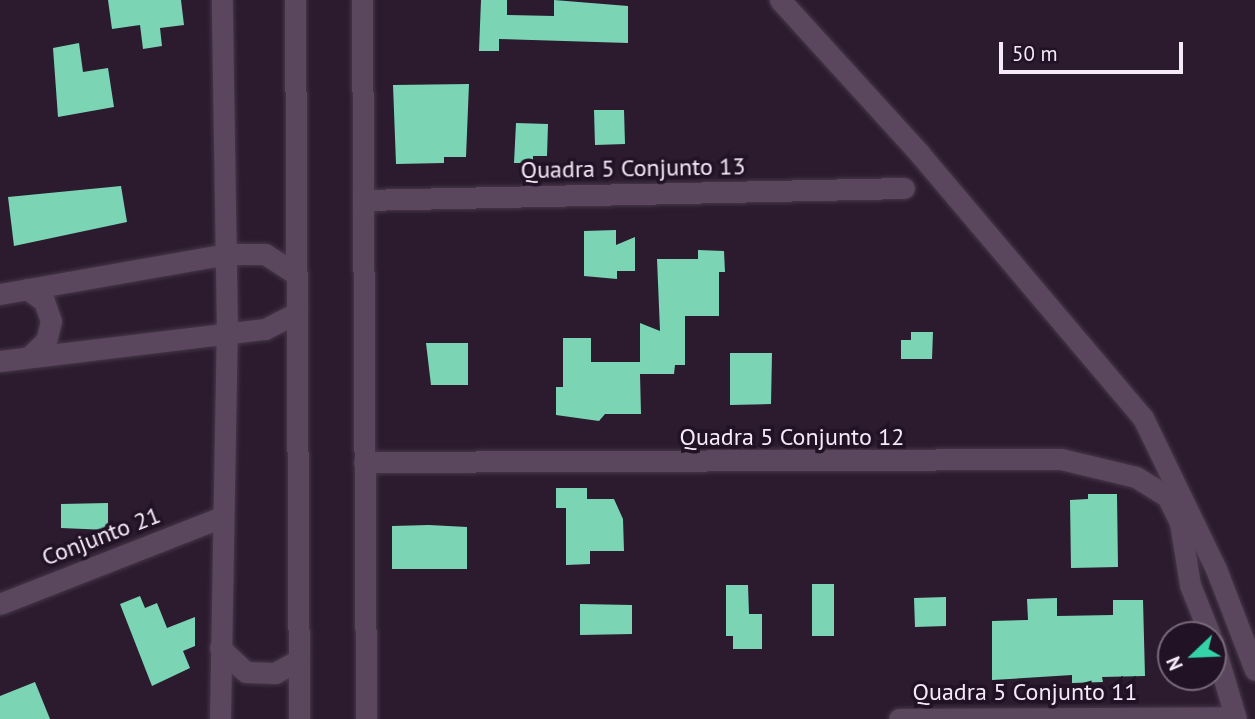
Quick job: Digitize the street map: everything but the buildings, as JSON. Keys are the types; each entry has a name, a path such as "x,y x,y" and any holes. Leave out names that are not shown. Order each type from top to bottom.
{"street":[{"path":"220,719 220,518 227,332 222,0"},
{"path":"295,0 299,719"},
{"path":"362,0 366,719"},
{"path":"780,0 919,153 1143,418 1216,569 1255,670"},
{"name":"Quadra 5 Conjunto 13","path":"363,200 904,188"},
{"path":"0,294 226,254 265,254 296,274"},
{"path":"27,289 44,301 51,321 46,341 30,356"},
{"path":"0,361 265,328 296,313"},
{"name":"Quadra 5 Conjunto 12","path":"364,462 1061,459 1136,477 1157,488 1175,510 1190,585 1204,621"},
{"name":"Conjunto 21","path":"0,604 220,518"},
{"path":"220,648 246,672 275,673 297,661"},
{"path":"1227,690 1235,718"},
{"name":"Quadra 5 Conjunto 11","path":"899,719 1235,718"}]}
